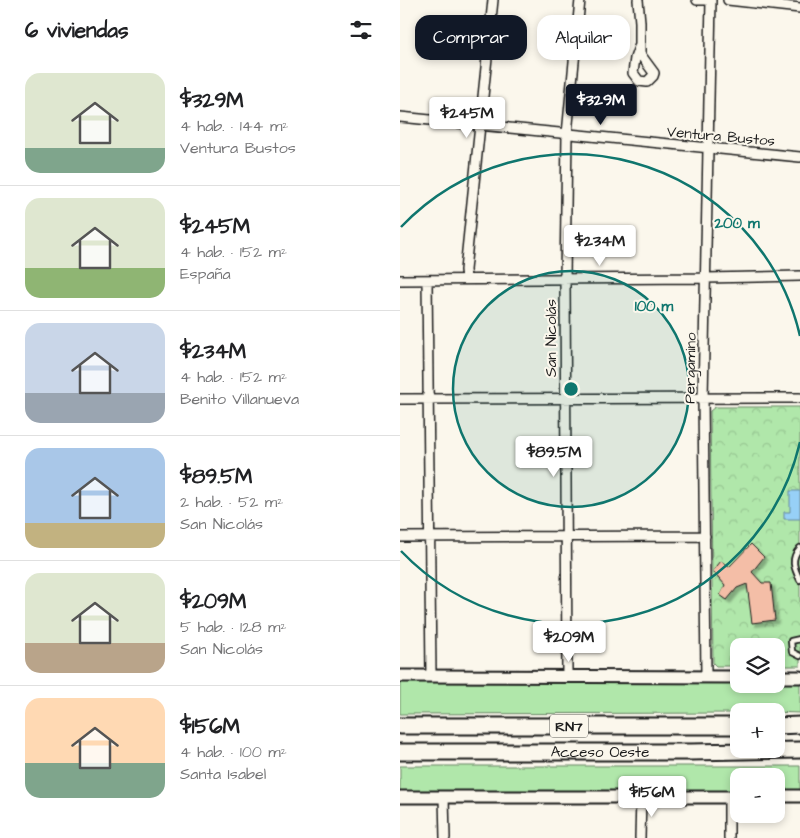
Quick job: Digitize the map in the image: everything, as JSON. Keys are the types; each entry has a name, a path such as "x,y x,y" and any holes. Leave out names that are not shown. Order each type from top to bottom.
{"highway":[{"path":"785,726 800,725"},
{"name":"Acceso Oeste","path":"400,726 730,726"},
{"name":"Acceso Oeste","path":"400,752 800,750"}],"street":[{"path":"466,279 465,270 493,0"},
{"name":"San Nicolás","path":"567,676 565,279 567,134 580,0"},
{"path":"638,0 640,22 638,47"},
{"path":"697,0 710,0"},
{"name":"Pergamino","path":"706,676 703,398 710,0"},
{"path":"728,0 800,8"},
{"name":"Ventura Bustos","path":"400,117 800,157"},
{"path":"400,280 800,276"},
{"path":"427,280 432,676"},
{"path":"400,399 800,398"},
{"path":"400,537 705,536"},
{"path":"400,676 730,677"},
{"path":"785,677 800,677"},
{"path":"785,796 800,796"},
{"path":"444,797 445,838"},
{"path":"400,798 730,797"},
{"path":"640,838 641,798"},
{"path":"729,838 731,823"}],"lane":[{"path":"800,548 795,553 793,560 800,580"},
{"path":"800,639 790,641 792,652 800,656"}],"green space":[{"path":"715,407 800,407 800,666 785,666 785,638 730,638 730,666 716,666 713,663 710,411"},
{"path":"400,682 730,683 730,693 785,693 785,683 800,683 800,713 785,713 785,703 730,703 730,713 400,714"},
{"path":"400,766 800,766 800,792 785,792 785,768 730,768 730,793 400,794"}],"water":[{"path":"790,491 800,491 800,519 784,519 784,512 790,512"}],"building":[{"path":"751,544 764,557 752,572 762,583 771,583 775,620 752,623 747,584 737,588 727,600 720,595 725,585 713,571 721,561 729,567"}]}
